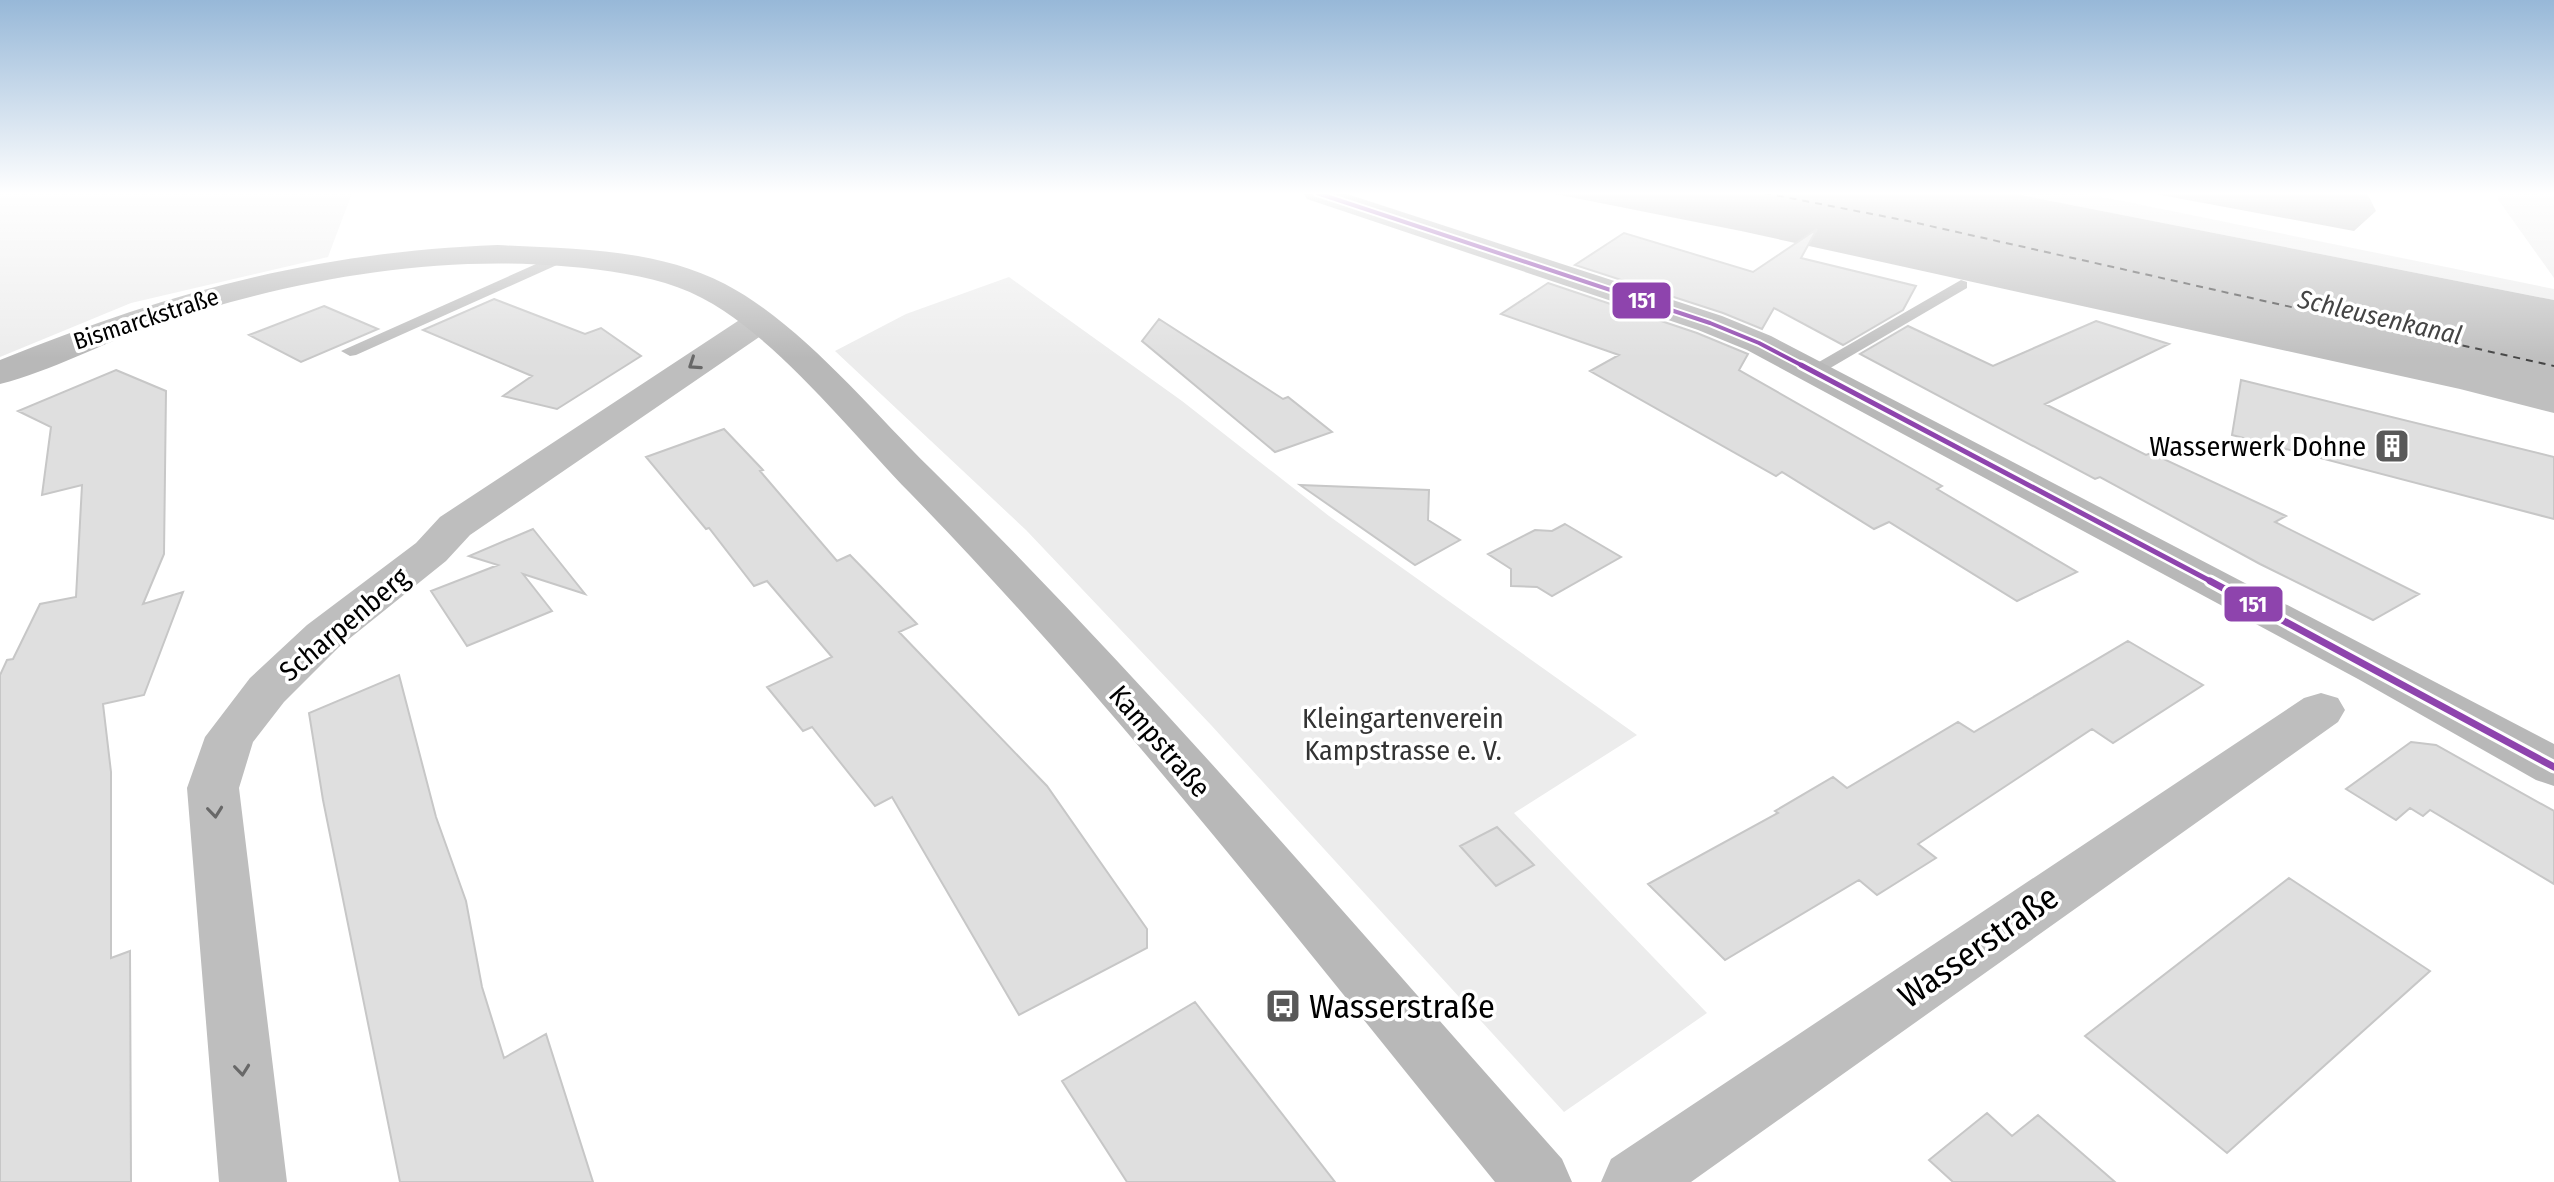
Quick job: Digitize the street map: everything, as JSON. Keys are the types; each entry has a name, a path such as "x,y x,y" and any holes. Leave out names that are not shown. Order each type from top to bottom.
{"main road":[{"path":"1484,248 1710,323 1814,370 2375,668 2554,767"},
{"name":"Bismarckstraße","path":"0,373 103,331 173,307 260,283 362,265 449,255 533,254 651,268 722,294 759,322"},
{"name":"Kampstraße","path":"759,322 935,493 1148,724 1538,1182"}],"street":[{"name":"Scharpenberg","path":"253,1182 213,788 230,737 267,690 323,636 431,552 455,526 759,322"},
{"name":"Wasserstraße","path":"1635,1182 2321,710"}],"lane":[{"path":"350,351 563,257"},
{"path":"1814,370 1961,285"}],"green space":[{"path":"0,248 331,248 328,257 131,303 0,357"},
{"path":"2291,248 2354,248 2554,289 2554,300"},
{"path":"2533,248 2554,248 2554,278"},
{"name":"Kleingartenverein Kampstrasse e. V.","path":"1009,277 1182,401 1329,516 1637,735 1514,813 1707,1013 1564,1112 1211,725 1026,530 835,351 906,314"}],"water":[{"name":"Schleusenkanal","path":"1819,248 2291,248 2554,300 2554,413 2460,389"}],"building":[{"path":"1601,248 1674,248 1753,272 1788,248 1806,248 1801,258 1916,286 1903,310 1843,345 1774,308 1762,329 1723,313 1575,265"},
{"path":"1548,283 1697,333 1748,354 1739,370 1942,486 1937,489 2077,572 2017,601 1889,522 1874,529 1782,472 1776,476 1590,371 1619,355 1501,314"},
{"path":"494,299 585,334 601,328 641,356 557,409 503,396 532,376 423,330"},
{"path":"324,306 378,329 301,362 249,335"},
{"path":"1159,319 1283,399 1288,397 1332,432 1275,452 1142,341"},
{"path":"2096,321 2169,344 2045,404 2146,455 2151,453 2286,516 2275,522 2419,594 2373,620 2260,564 2100,477 2095,479 1860,354 1908,326 1993,366"},
{"path":"116,370 166,391 164,554 143,604 183,592 144,695 103,704 111,772 111,958 130,951 131,1182 0,1182 0,675 7,660 13,659 40,604 76,597 82,485 42,495 51,427 18,411"},
{"name":"Wasserwerk Dohne","path":"2241,380 2554,457 2554,519 2232,435"},
{"path":"724,429 763,470 760,471 837,561 850,555 917,624 899,632 1047,786 1147,929 1147,948 1019,1015 892,797 875,806 812,727 803,731 767,687 832,657 767,581 754,586 709,528 706,529 646,457"},
{"path":"1300,485 1429,490 1428,520 1460,540 1415,565"},
{"path":"1565,524 1621,557 1552,596 1537,587 1511,586 1511,569 1488,554 1535,530 1552,531"},
{"path":"533,529 585,594 523,574 552,611 467,646 431,591 498,565 469,556"},
{"path":"2128,641 2203,685 2113,743 2092,729 1918,844 1936,858 1877,895 1859,880 1725,960 1648,884 1778,813 1775,811 1833,777 1847,788 1958,722 1974,732"},
{"path":"399,675 436,817 466,901 482,987 504,1058 546,1034 593,1182 400,1182 323,800 309,713"},
{"path":"2411,742 2436,745 2554,811 2554,884 2430,810 2423,816 2410,808 2396,820 2346,789"},
{"path":"1497,827 1534,865 1496,886 1460,846"},
{"path":"2289,878 2430,971 2227,1153 2085,1036"},
{"path":"1195,1002 1335,1182 1127,1182 1062,1081"},
{"path":"1987,1113 2012,1136 2038,1115 2115,1182 1953,1182 1929,1160"}],"ferry route":[{"path":"2029,248 2554,366"}],"transit line":[{"name":"151","path":"1484,248 1710,323 1759,343 2375,668 2554,767"}],"place":[{"name":"Wasserwerk Dohne","path":"2392,446"},
{"name":"Wasserstraße","path":"1283,1006"}]}
